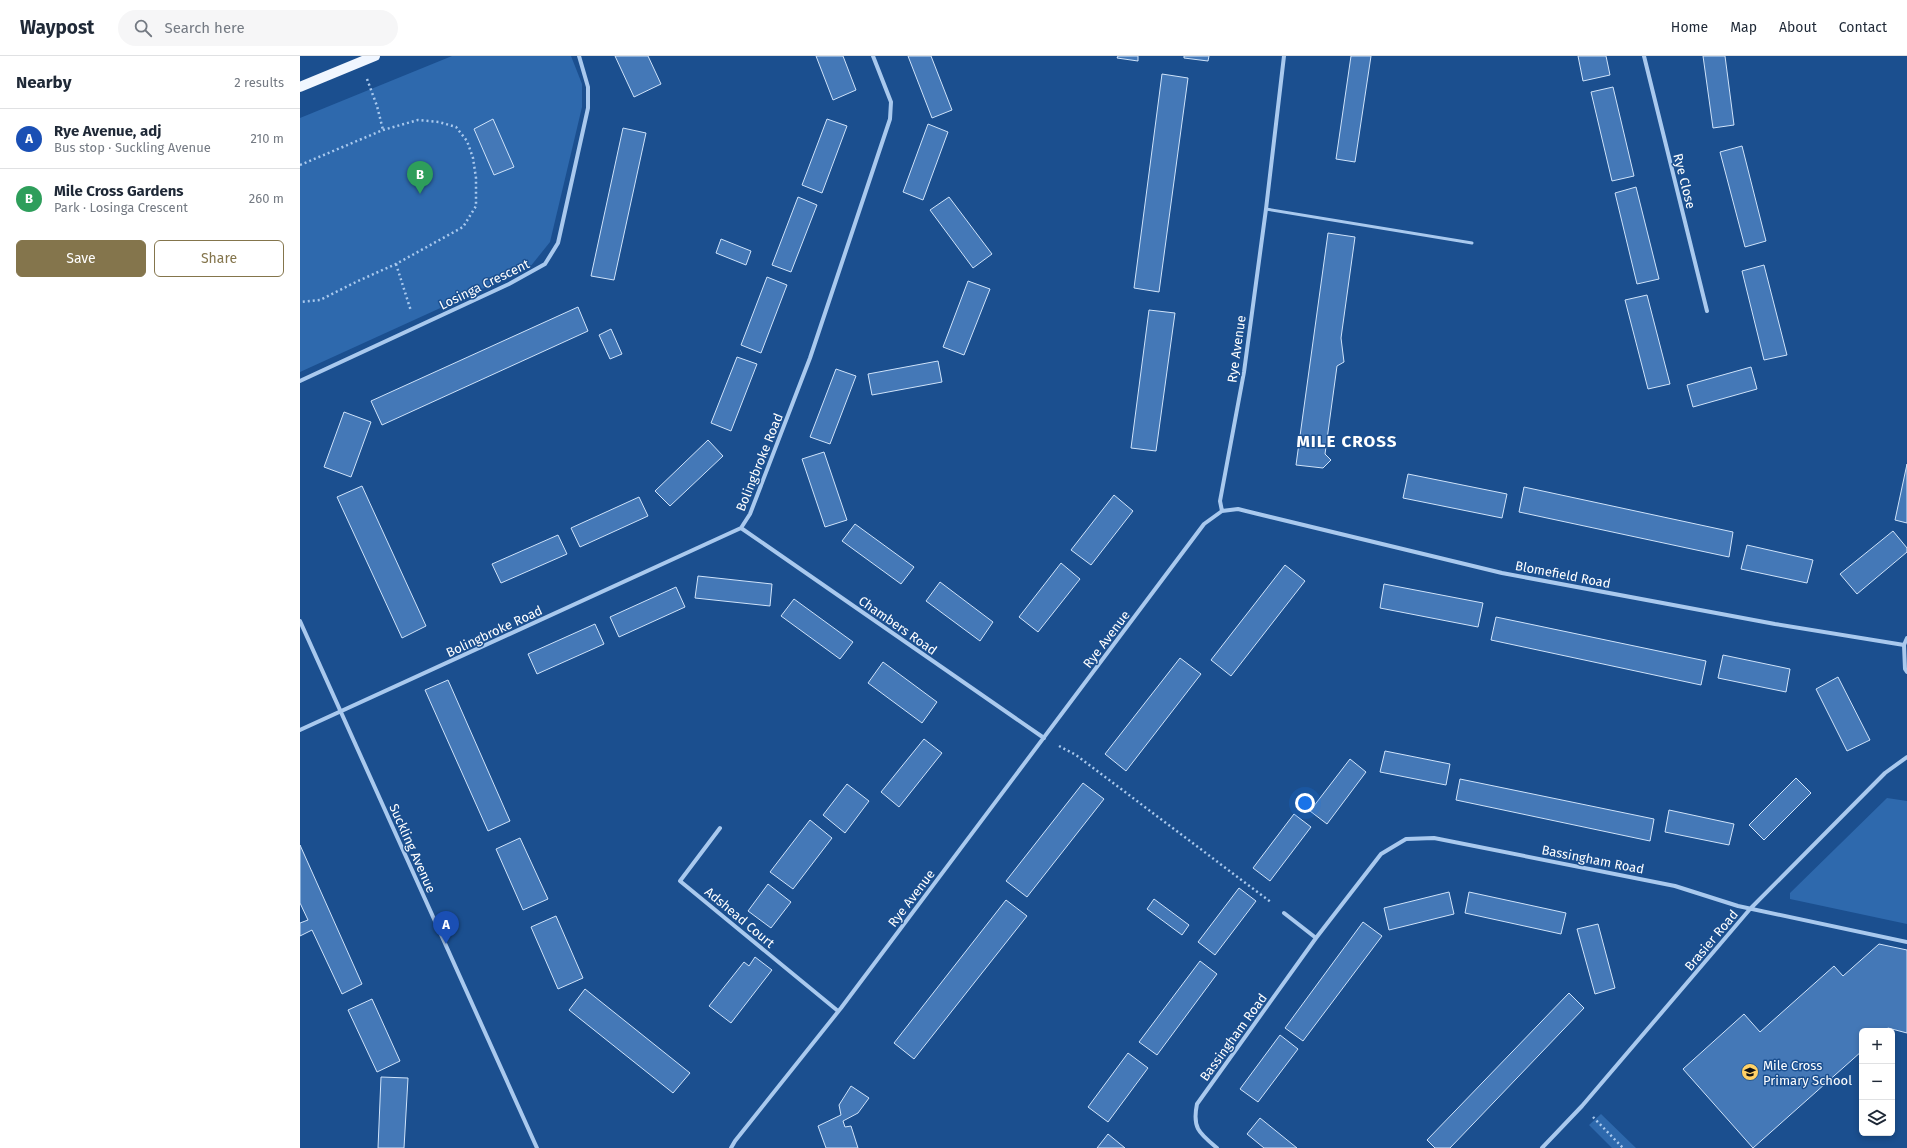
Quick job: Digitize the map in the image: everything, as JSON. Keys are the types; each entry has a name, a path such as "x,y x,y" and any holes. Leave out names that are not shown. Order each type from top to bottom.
{"main road":[{"path":"300,87 375,56"}],"street":[{"name":"Losinga Crescent","path":"300,381 509,284 545,264 558,243 588,108 588,87 579,56"},
{"name":"Bolingbroke Road","path":"300,730 741,528 750,514 810,358 890,119 891,102 873,56"},
{"name":"Rye Avenue","path":"731,1148 838,1011 1204,524 1222,511 1220,501 1244,372 1266,210 1284,56"},
{"name":"Rye Close","path":"1644,56 1707,311"},
{"name":"Blomefield Road","path":"1222,511 1238,509 1502,573 1775,624 1904,645"},
{"name":"Chambers Road","path":"741,528 1044,738"},
{"name":"Suckling Avenue","path":"300,621 538,1148"},
{"path":"1907,638 1904,645 1905,669 1907,672"},
{"name":"Brasier Road","path":"1542,1148 1582,1106 1750,909 1885,773 1907,757"},
{"name":"Adshead Court","path":"720,828 680,880 838,1011"},
{"name":"Bassingham Road","path":"1217,1148 1200,1133 1194,1118 1197,1104 1316,938 1381,854 1406,839 1434,838 1667,884 1750,909 1907,942"},
{"path":"1284,913 1316,938"}],"lane":[{"path":"1266,210 1472,243"}],"path":[{"path":"360,62 377,106 383,130"},
{"path":"300,165 383,130 418,120 439,122 456,127 466,141 473,158 476,178 476,206 463,227 396,264 358,280 320,300 300,302"},
{"path":"396,264 408,302"},
{"path":"1044,738 1076,755 1284,913"},
{"path":"1582,1106 1624,1148"}],"shaded area":[{"path":"452,56 571,56 582,84 582,107 550,242 530,267 300,372 300,118"},
{"path":"1887,798 1907,801 1907,924 1790,899 1790,893"},
{"path":"1601,1114 1636,1148 1612,1148 1589,1125"}],"building":[{"path":"615,56 648,56 661,84 634,97"},
{"path":"816,56 843,56 856,90 833,100"},
{"path":"908,56 931,56 952,110 932,118"},
{"path":"1118,56 1138,56 1138,61 1117,58"},
{"path":"1184,56 1209,56 1208,61 1184,58"},
{"path":"1351,56 1371,56 1355,162 1336,159"},
{"path":"1578,56 1606,56 1610,75 1583,81"},
{"path":"1703,56 1725,56 1734,125 1713,128"},
{"path":"1162,74 1188,78 1159,292 1134,288"},
{"path":"1613,87 1634,176 1612,181 1591,92"},
{"path":"493,119 514,167 494,175 474,129"},
{"path":"827,119 847,126 822,193 802,185"},
{"path":"928,124 948,132 923,200 903,192"},
{"path":"623,128 646,133 614,280 591,276"},
{"path":"1742,146 1766,241 1745,247 1720,152"},
{"path":"1636,187 1659,279 1637,284 1615,193"},
{"path":"798,197 817,205 791,272 772,265"},
{"path":"949,197 992,254 973,268 930,210"},
{"path":"1328,233 1355,237 1341,338 1344,362 1337,366 1325,454 1331,460 1323,468 1296,465"},
{"path":"721,239 751,251 746,265 716,253"},
{"path":"1764,265 1787,355 1764,360 1742,271"},
{"path":"767,277 787,285 761,353 741,345"},
{"path":"968,281 990,289 964,355 943,347"},
{"path":"1647,295 1670,384 1648,389 1625,300"},
{"path":"578,307 588,331 382,425 371,401"},
{"path":"1149,310 1175,313 1156,451 1131,448"},
{"path":"611,329 622,354 610,359 599,335"},
{"path":"737,357 757,364 731,431 711,423"},
{"path":"938,361 942,382 872,395 868,374"},
{"path":"1751,367 1757,389 1693,407 1687,385"},
{"path":"836,369 856,376 830,444 810,437"},
{"path":"344,412 371,422 351,477 324,467"},
{"path":"708,440 723,456 670,506 655,491"},
{"path":"824,452 847,520 825,527 802,459"},
{"path":"1907,464 1907,523 1895,520"},
{"path":"1408,474 1507,494 1502,518 1403,498"},
{"path":"362,486 426,626 402,638 337,497"},
{"path":"1524,487 1733,532 1729,557 1519,512"},
{"path":"1114,495 1133,511 1091,565 1071,550"},
{"path":"639,497 648,516 580,547 571,528"},
{"path":"855,524 914,567 901,584 842,541"},
{"path":"1893,531 1907,548 1907,552 1857,594 1840,574"},
{"path":"558,535 567,554 501,583 492,564"},
{"path":"1747,545 1813,560 1807,583 1741,569"},
{"path":"1061,563 1080,579 1038,632 1019,617"},
{"path":"1285,565 1305,581 1231,676 1211,660"},
{"path":"698,576 772,584 770,606 695,598"},
{"path":"940,582 993,622 980,641 926,601"},
{"path":"1384,584 1483,603 1478,627 1380,608"},
{"path":"676,587 685,607 619,637 610,617"},
{"path":"794,599 853,642 840,659 781,616"},
{"path":"1496,617 1706,661 1701,685 1491,640"},
{"path":"595,624 604,644 537,674 528,654"},
{"path":"1723,655 1790,669 1786,692 1718,678"},
{"path":"1180,658 1201,674 1126,771 1105,754"},
{"path":"883,662 937,702 922,723 868,683"},
{"path":"1838,677 1870,740 1847,751 1816,689"},
{"path":"448,680 510,821 488,831 425,690"},
{"path":"924,739 942,753 899,807 881,792"},
{"path":"1385,751 1450,764 1446,785 1380,772"},
{"path":"1350,759 1366,772 1327,824 1310,811"},
{"path":"1796,778 1811,793 1764,840 1749,825"},
{"path":"1460,779 1654,819 1650,841 1456,800"},
{"path":"1083,783 1104,799 1027,897 1006,881"},
{"path":"847,784 869,801 845,833 823,815"},
{"path":"1669,810 1734,824 1729,845 1665,832"},
{"path":"1294,814 1311,827 1270,881 1253,868"},
{"path":"810,820 832,838 793,889 770,872"},
{"path":"520,838 548,899 523,910 496,849"},
{"path":"300,845 362,984 342,994 312,930 300,936 300,923 308,920 300,903"},
{"path":"768,884 791,902 771,928 748,911"},
{"path":"1239,888 1256,901 1215,955 1198,942"},
{"path":"1449,892 1454,914 1389,930 1384,908"},
{"path":"1469,892 1566,913 1561,934 1465,913"},
{"path":"1154,899 1189,925 1182,935 1147,909"},
{"path":"1006,900 1027,916 914,1059 894,1043"},
{"path":"556,916 583,978 558,989 531,927"},
{"path":"1363,922 1382,936 1303,1041 1285,1028"},
{"path":"1598,924 1615,988 1595,994 1577,929"},
{"path":"1879,944 1907,950 1907,1033 1895,1030 1895,1028 1859,1028 1859,1054 1753,1148 1683,1069 1744,1014 1760,1032 1834,966 1843,976"},
{"path":"755,957 772,970 731,1023 709,1006 744,962 749,966"},
{"path":"1200,961 1217,974 1157,1055 1139,1042"},
{"path":"585,989 690,1073 673,1093 569,1010"},
{"path":"1569,993 1584,1008 1450,1148 1435,1148 1427,1140"},
{"path":"372,999 400,1061 377,1072 348,1010"},
{"path":"1280,1035 1298,1049 1258,1102 1240,1089"},
{"path":"1128,1053 1148,1068 1108,1122 1088,1107"},
{"path":"381,1077 408,1078 404,1148 378,1148"},
{"path":"851,1086 869,1098 858,1113 843,1121 845,1127 851,1126 858,1148 826,1148 818,1126 841,1115 839,1105"},
{"path":"1260,1118 1297,1148 1264,1148 1247,1134"},
{"path":"1108,1134 1125,1148 1097,1148"}],"place":[{"name":"Mile Cross Gardens","path":"420,194"},
{"name":"Rye Avenue, adj","path":"446,944"},
{"name":"Mile Cross Primary School","path":"1750,1072"}],"district":[{"name":"MILE CROSS","path":"1347,441"}]}
